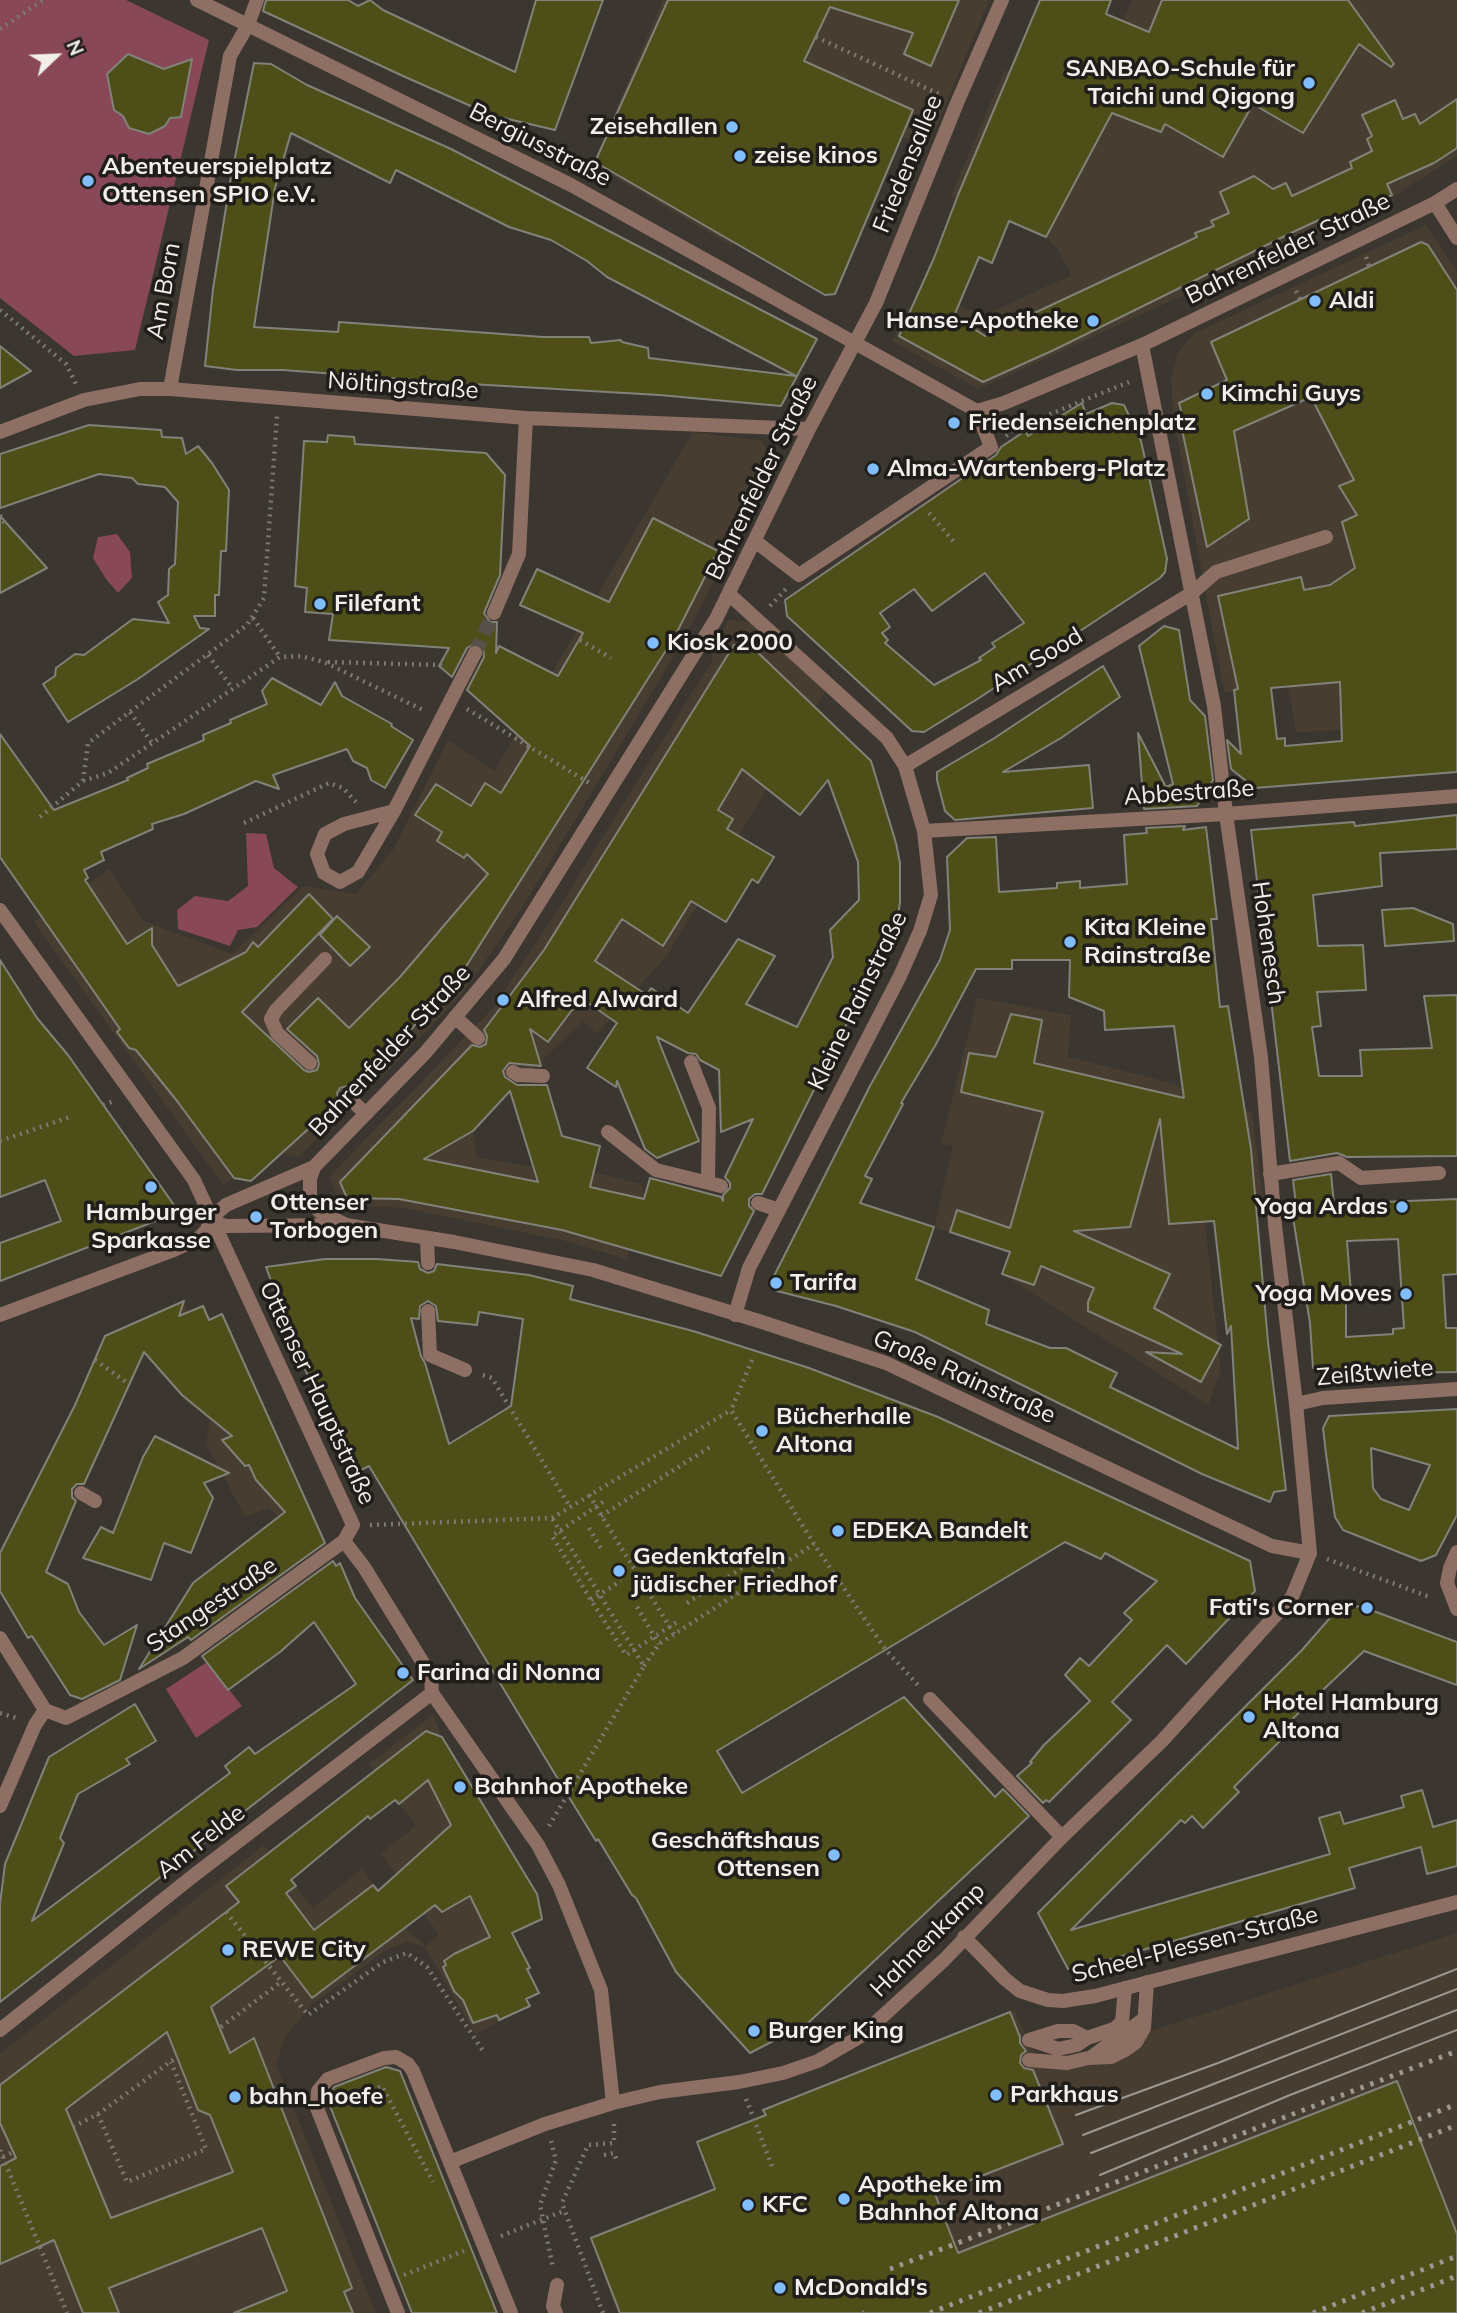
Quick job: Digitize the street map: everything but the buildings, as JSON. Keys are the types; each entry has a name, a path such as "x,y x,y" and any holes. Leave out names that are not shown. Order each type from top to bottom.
{"street":[{"name":"Bergiusstraße","path":"197,0 571,185 855,344"},
{"name":"Am Born","path":"170,389 230,57 257,0"},
{"name":"Friedensallee","path":"855,344 876,303 1002,0"},
{"name":"Bahrenfelder Straße","path":"978,411 1004,403 1142,345 1435,204 1457,189"},
{"path":"1435,204 1457,237"},
{"path":"755,541 799,575 991,447 978,411 855,344"},
{"name":"Bahrenfelder Straße","path":"0,1315 174,1250 199,1238 208,1230 210,1219 226,1205 314,1167 426,1052 503,959 716,620 809,429 855,344"},
{"name":"Hohenesch","path":"1142,345 1214,706 1226,814 1255,1011 1310,1553"},
{"name":"Nöltingstraße","path":"0,432 84,400 140,389 170,389 278,400 526,418 809,429"},
{"path":"494,613 519,554 526,418"},
{"name":"Am Sood","path":"905,766 1192,593 1216,572 1326,537"},
{"name":"Kleine Rainstraße","path":"730,595 887,738 905,766 924,831 931,895 920,930 900,976 749,1268 735,1315"},
{"path":"394,811 344,824 325,834 317,854 324,873 340,882 358,872 394,811 475,653"},
{"name":"Abbestraße","path":"924,831 1226,814 1457,796"},
{"name":"Ottenser Hauptstraße","path":"0,910 205,1199 210,1219 353,1525 344,1541 364,1567 431,1676 432,1693 538,1845 559,1885 600,1990 613,2103"},
{"path":"310,1063 277,1032 271,1019 276,1010 325,960"},
{"path":"455,1017 478,1038"},
{"path":"608,1132 656,1170 715,1184 709,1108 691,1062"},
{"path":"513,1072 518,1075 543,1076"},
{"path":"346,1095 366,1114"},
{"path":"1270,1174 1339,1163 1361,1178 1439,1173"},
{"name":"Bahrenfelder Straße","path":"310,1197 310,1179 314,1167"},
{"name":"Große Rainstraße","path":"310,1197 319,1211 346,1225"},
{"path":"758,1203 779,1210"},
{"name":"Große Rainstraße","path":"210,1219 225,1226 346,1225 593,1270 904,1371 1272,1546 1310,1553"},
{"path":"428,1239 428,1263"},
{"path":"428,1311 430,1355 466,1370"},
{"name":"Zeißtwiete","path":"1296,1404 1323,1398 1457,1389"},
{"path":"81,1493 95,1501"},
{"name":"Stangestraße","path":"44,1710 66,1718 183,1658 344,1541"},
{"path":"1454,1604 1448,1575 1457,1552"},
{"name":"Hahnenkamp","path":"450,2162 545,2124 613,2103 660,2092 739,2082 802,2067 847,2045 873,2026 944,1960 1062,1837 1162,1741 1292,1597 1310,1553"},
{"path":"0,1637 44,1710 0,1806"},
{"name":"Am Felde","path":"0,2030 432,1693"},
{"path":"930,1699 1062,1837"},
{"name":"Scheel-Plessen-Straße","path":"964,1937 1020,1991 1048,2000 1079,1999 1457,1902"},
{"path":"1029,2060 1068,2063 1088,2058 1111,2057 1125,2050 1136,2042 1142,2032 1147,1982"},
{"path":"1026,2040 1058,2031 1073,2031 1087,2038 1114,2029 1122,2022 1125,1988"},
{"path":"398,2313 317,2108 318,2091 328,2079 384,2058 396,2057 413,2071 511,2313"},
{"path":"556,2313 553,2306 557,2285"}],"path":[{"path":"0,29 43,0"},
{"path":"816,37 957,103"},
{"path":"0,310 66,364 84,400"},
{"path":"991,447 1016,429 1149,374"},
{"path":"83,781 88,743 247,625 264,598 278,400"},
{"path":"922,504 955,542"},
{"path":"0,515 5,524"},
{"path":"758,619 799,575"},
{"path":"252,617 280,657"},
{"path":"580,640 611,658"},
{"path":"208,654 233,689"},
{"path":"40,817 83,781 108,772 280,657 301,656 324,662 441,719"},
{"path":"324,662 440,664 464,676"},
{"path":"452,699 607,794"},
{"path":"130,712 152,743"},
{"path":"244,823 330,783 344,788 356,802 363,819"},
{"path":"0,1141 70,1117"},
{"path":"95,1360 129,1384"},
{"path":"353,1525 552,1518 731,1410 752,1360"},
{"path":"466,1370 492,1378 570,1507"},
{"path":"731,1410 814,1544 885,1649 930,1699"},
{"path":"601,1517 710,1447"},
{"path":"589,1496 590,1511"},
{"path":"589,1496 674,1634"},
{"path":"604,1502 552,1536 626,1655 677,1622"},
{"path":"552,1518 644,1666"},
{"path":"589,1528 603,1552"},
{"path":"538,1845 659,1644 814,1544"},
{"path":"687,1603 772,1549"},
{"path":"1310,1553 1454,1604"},
{"path":"591,1600 621,1581"},
{"path":"636,1607 659,1644"},
{"path":"662,1631 668,1638"},
{"path":"226,1912 308,2015 383,1962 407,1954 427,1967 482,2051"},
{"path":"222,2027 281,1982"},
{"path":"73,2127 98,2114 177,2057"},
{"path":"98,2114 127,2182 206,2149 171,2062"},
{"path":"739,2082 772,2166"},
{"path":"340,2116 335,2104 382,2086 434,2184"},
{"path":"613,2103 614,2153 617,2161"},
{"path":"545,2124 556,2160 540,2205 557,2285"},
{"path":"603,2313 562,2203 588,2145 614,2143"},
{"path":"0,2150 67,2313"},
{"path":"3,2157 13,2152"},
{"path":"604,2155 614,2153"},
{"path":"407,2286 403,2275 566,2210"},
{"path":"458,2239 468,2264"}],"shaded area":[{"name":"Abenteuerspielplatz Ottensen SPIO e.V.","path":"0,0 126,0 209,40 135,350 74,356 0,298"},
{"name":"Zeisehallen","path":"663,0 989,0 935,130 919,131 914,142 857,117 792,148 732,246 593,164"},
{"path":"1132,0 1457,0 1457,156 1373,209 978,389 892,341 909,307 951,324 959,306 985,315 1071,275 1057,248 1045,237 951,196 1004,71 1011,71 1086,98"},
{"path":"1426,225 1457,271 1438,726 1296,732 1288,687 1224,692 1173,415 1171,379 1178,352 1195,333"},
{"path":"693,432 762,441 774,467 680,646 520,911 462,994 389,1070 298,1157 282,1153 251,1181 234,1178 223,1185 34,922 109,869 144,921 232,954 304,886 356,894 393,850 448,740 494,771"},
{"path":"117,534 130,552 132,578 118,593 93,558 98,537"},
{"path":"729,620 752,622 826,691 668,954 597,1034 583,1021 510,1091 473,1131 477,1157 525,1166 578,1168 641,1184 644,1199 627,1259 562,1240 403,1208 340,1205 329,1177 493,1008 556,912 713,659 711,654"},
{"path":"246,833 266,834 274,868 298,887 257,927 238,930 230,946 178,929 177,910 195,896 228,901 248,886"},
{"path":"977,998 1071,1015 1068,1057 1175,1084 1201,1101 1252,1113 1265,1214 1205,1222 1221,1371 1208,1405 1002,1274 1010,1251 934,1227 953,1146 941,1143"},
{"path":"184,1301 189,1312 203,1306 209,1319 222,1314 325,1544 305,1558 279,1517 268,1508 245,1517 206,1444 210,1420 183,1399 200,1385 176,1325"},
{"path":"207,1662 242,1706 196,1738 166,1689"},
{"path":"433,1715 442,1737 537,1894 542,1919 509,1935 529,1968 527,1969 539,1993 527,1999 530,2006 475,2034 425,1947 407,1942 383,1952 311,2005 284,2039 276,2065 376,2313 0,2313 0,2054 264,1845 313,1908 362,1869 405,1928 426,1946 439,1935 381,1853 416,1826 369,1764"},
{"path":"1457,1933 1457,2313 618,2313 589,2237 782,2161 762,2109 1014,2010 1041,2066"}],"tunnel":[{"path":"475,653 494,613"}],"tram line":[{"path":"1076,2115 1218,2063 1457,1969"},
{"path":"1083,2135 1457,1989"},
{"path":"1091,2153 1457,2010"},
{"path":"1100,2175 1290,2095 1457,2030"}],"railway":[{"path":"890,2269 1457,2051"},
{"path":"930,2313 1457,2104"},
{"path":"979,2313 1457,2125"},
{"path":"1313,2313 1457,2256"},
{"path":"1362,2313 1457,2276"}],"place":[{"name":"SANBAO-Schule für Taichi und Qigong","path":"1309,83"},
{"name":"Zeisehallen","path":"732,127"},
{"name":"zeise kinos","path":"740,156"},
{"name":"Abenteuerspielplatz Ottensen SPIO e.V.","path":"88,181"},
{"name":"Aldi","path":"1315,301"},
{"name":"Hanse-Apotheke","path":"1093,321"},
{"name":"Kimchi Guys","path":"1207,394"},
{"name":"Friedenseichenplatz","path":"954,423"},
{"name":"Alma-Wartenberg-Platz","path":"873,469"},
{"name":"Filefant","path":"320,604"},
{"name":"Kiosk 2000","path":"653,643"},
{"name":"Kita Kleine Rainstraße","path":"1070,942"},
{"name":"Alfred Alward","path":"503,1000"},
{"name":"Hamburger Sparkasse","path":"151,1187"},
{"name":"Yoga Ardas","path":"1402,1207"},
{"name":"Ottenser Torbogen","path":"256,1217"},
{"name":"Tarifa","path":"776,1283"},
{"name":"Yoga Moves","path":"1406,1294"},
{"name":"Bücherhalle Altona","path":"762,1431"},
{"name":"EDEKA Bandelt","path":"838,1531"},
{"name":"Gedenktafeln jüdischer Friedhof","path":"619,1571"},
{"name":"Fati's Corner","path":"1367,1608"},
{"name":"Farina di Nonna","path":"403,1673"},
{"name":"Hotel Hamburg Altona","path":"1249,1717"},
{"name":"Bahnhof Apotheke","path":"460,1787"},
{"name":"Geschäftshaus Ottensen","path":"834,1855"},
{"name":"REWE City","path":"228,1950"},
{"name":"Burger King","path":"754,2031"},
{"name":"Parkhaus","path":"996,2095"},
{"name":"bahn_hoefe","path":"235,2097"},
{"name":"Apotheke im Bahnhof Altona","path":"844,2199"},
{"name":"KFC","path":"748,2205"},
{"name":"McDonald's","path":"780,2288"}]}
